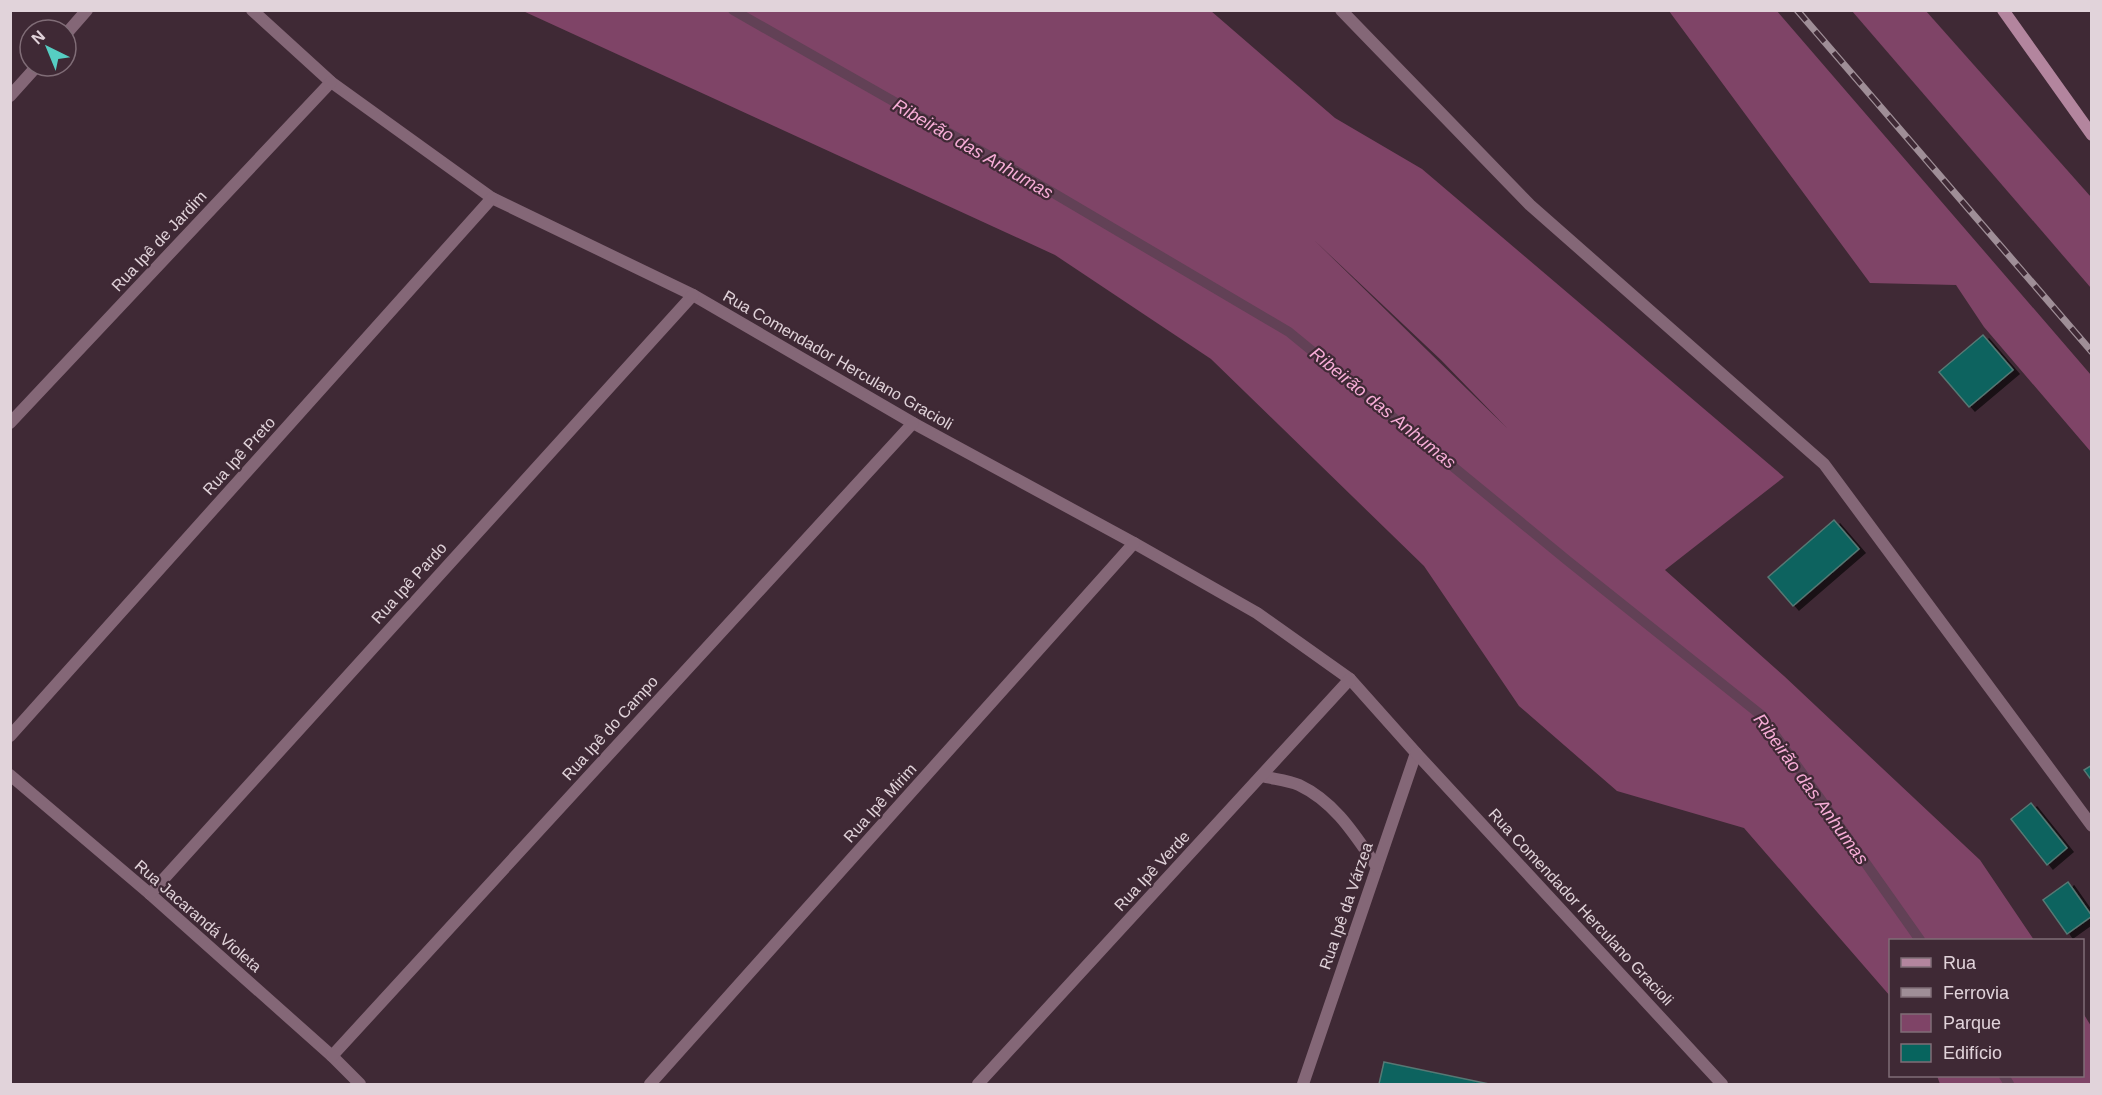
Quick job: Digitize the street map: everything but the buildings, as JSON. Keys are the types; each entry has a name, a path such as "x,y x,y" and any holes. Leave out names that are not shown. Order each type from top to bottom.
{"street":[{"name":"Rua Comendador Herculano Gracioli","path":"252,10 331,82 492,198 693,295 912,423 1134,543 1257,613 1350,679 1722,1084"},
{"path":"1341,10 1530,205 1824,464 2091,826"},
{"path":"2003,10 2091,135"},
{"path":"10,96 27,78"},
{"name":"Rua Ipê de Jardim","path":"10,423 331,82"},
{"name":"Rua Ipê Preto","path":"10,736 492,198"},
{"name":"Rua Ipê Pardo","path":"150,894 693,295"},
{"name":"Rua Ipê do Campo","path":"332,1056 912,423"},
{"name":"Rua Ipê Mirim","path":"650,1084 1134,543"},
{"name":"Rua Ipê Verde","path":"978,1084 1350,679"},
{"name":"Rua Ipê da Várzea","path":"1303,1084 1416,753"},
{"name":"Rua Jacarandá Violeta","path":"10,776 150,894 332,1056 360,1084"},
{"path":"1262,776 1297,784 1323,799 1345,822 1377,867"}],"green space":[{"path":"523,11 1211,11 1335,118 1422,169 1784,477 1665,570 1784,676 1980,860 2033,939 1889,939 1889,995 1744,828 1617,791 1519,706 1424,566 1211,359 1055,255","holes":["1314,240 1441,360 1507,428"]},
{"path":"1669,11 1777,11 2091,375 2091,452 1984,327 1956,285 1870,283"},
{"path":"1852,11 1926,11 2091,197 2091,288"},
{"path":"2084,1015 2091,1026 2091,1084 1940,1084 1937,1077 2084,1077"}],"waterway":[{"name":"Ribeirão das Anhumas","path":"733,10 1016,171 1289,332 1568,561 1761,715 1919,939"},
{"name":"Ribeirão das Anhumas","path":"2005,1077 2009,1084"}],"railway":[{"path":"1797,10 2092,352"}]}
